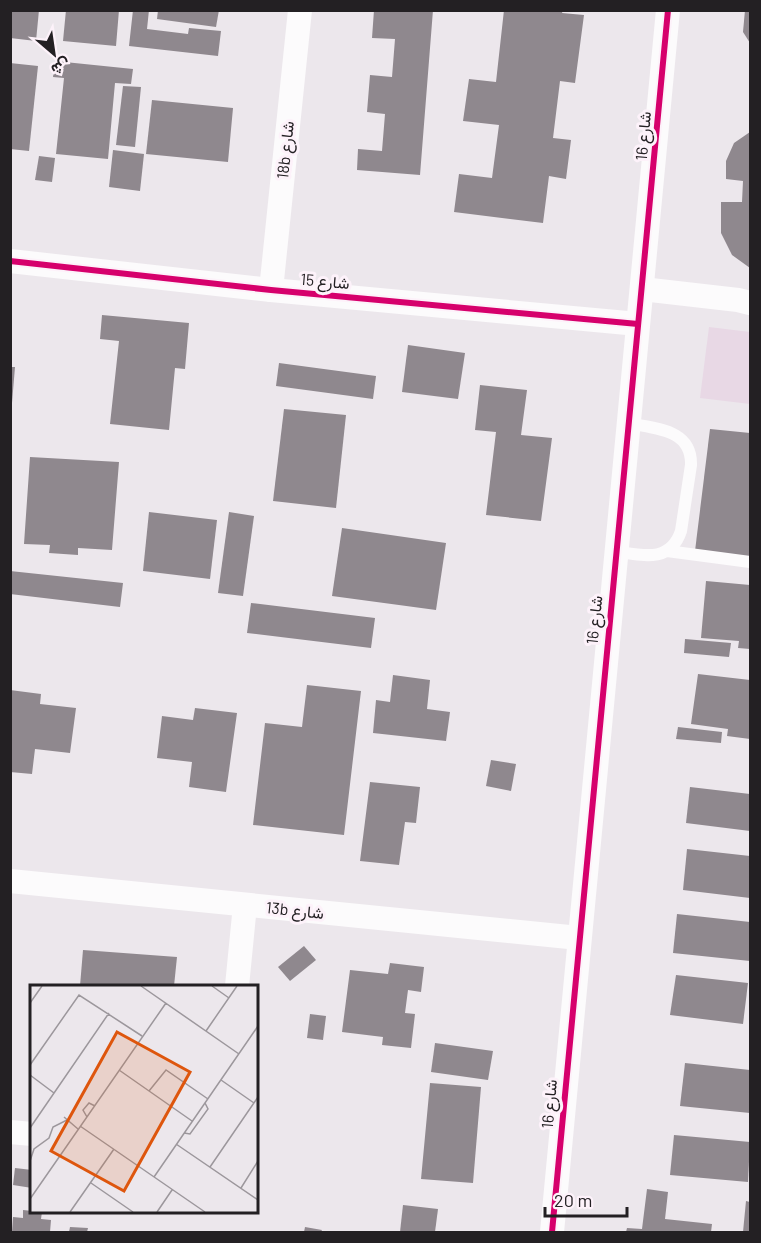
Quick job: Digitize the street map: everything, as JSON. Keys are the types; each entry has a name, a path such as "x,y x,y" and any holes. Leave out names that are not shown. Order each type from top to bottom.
{"street":[{"name":"18b شارع","path":"271,290 300,10"},
{"name":"شارع 16","path":"552,1233 601,689 668,10"},
{"name":"شارع 15","path":"10,261 271,290 638,324"},
{"path":"642,289 750,303"},
{"name":"13b شارع","path":"10,881 579,938"},
{"path":"237,985 245,905"},
{"path":"10,1132 30,1134"}],"lane":[{"path":"615,551 652,556 660,555 673,546 681,531 691,465 688,448 677,435 628,423"},
{"path":"667,551 750,562"}],"shaded area":[{"path":"709,327 750,332 750,404 700,398"}],"building":[{"path":"10,10 39,10 36,41 10,38"},
{"path":"66,10 119,10 116,46 63,41"},
{"path":"133,10 149,10 147,29 188,34 189,28 221,31 218,56 129,46"},
{"path":"158,10 219,10 216,27 157,19"},
{"path":"374,10 433,10 420,175 357,170 358,149 382,151 385,114 367,112 370,75 392,77 395,39 372,38"},
{"path":"504,10 563,10 562,13 584,15 575,83 560,81 553,138 571,140 566,179 549,176 543,223 454,212 459,174 492,178 499,125 463,121 469,79 496,82"},
{"path":"745,10 750,10 750,43 743,32"},
{"path":"55,61 133,69 131,84 115,83 108,159 56,154 64,78 53,77"},
{"path":"10,63 38,66 29,151 10,149"},
{"path":"123,86 141,87 135,147 116,145"},
{"path":"152,100 233,108 228,162 146,154"},
{"path":"750,132 750,268 732,255 721,233 721,202 742,202 743,181 726,179 726,161 734,143"},
{"path":"113,150 144,154 140,191 109,187"},
{"path":"39,156 55,158 52,182 35,180"},
{"path":"102,315 189,323 185,369 175,368 169,430 110,424 119,341 100,339"},
{"path":"408,345 465,353 458,399 402,392"},
{"path":"279,363 376,376 373,399 276,386"},
{"path":"10,367 15,367 12,403 10,403"},
{"path":"480,385 527,390 521,435 552,438 541,521 486,515 496,432 475,430"},
{"path":"284,409 346,415 336,508 273,501"},
{"path":"710,429 750,433 750,557 695,551"},
{"path":"30,457 119,462 112,550 78,548 78,555 49,553 50,545 24,544"},
{"path":"149,512 217,520 210,579 143,571"},
{"path":"229,512 254,516 243,596 218,593"},
{"path":"342,528 446,543 436,610 332,596"},
{"path":"10,571 123,583 120,607 10,594"},
{"path":"706,581 750,585 750,649 738,648 739,641 701,638"},
{"path":"251,603 375,618 371,648 247,633"},
{"path":"685,639 731,643 729,657 684,653"},
{"path":"698,674 750,680 750,739 727,736 728,729 691,724"},
{"path":"393,675 430,680 427,709 450,712 446,741 373,733 376,700 390,702"},
{"path":"307,685 361,691 344,835 253,825 265,723 302,727"},
{"path":"10,690 41,694 40,704 76,708 70,753 35,749 32,774 10,772"},
{"path":"195,708 237,713 226,792 189,787 192,762 157,758 162,716 193,720"},
{"path":"678,727 722,732 721,743 676,739"},
{"path":"491,760 516,764 511,791 486,786"},
{"path":"370,782 420,787 416,823 405,822 399,865 360,861"},
{"path":"690,787 750,794 750,831 686,823"},
{"path":"687,849 750,856 750,898 683,890"},
{"path":"677,914 750,922 750,961 673,953"},
{"path":"304,946 316,960 290,981 278,967"},
{"path":"83,950 177,957 174,985 80,985"},
{"path":"390,963 424,967 421,992 408,990 405,1013 415,1014 411,1048 382,1045 383,1037 342,1032 350,970 388,974"},
{"path":"676,975 748,983 743,1024 670,1015"},
{"path":"310,1014 326,1016 323,1040 307,1038"},
{"path":"435,1043 493,1051 488,1080 431,1072"},
{"path":"685,1063 750,1070 750,1113 680,1106"},
{"path":"430,1083 481,1087 473,1183 421,1179"},
{"path":"674,1135 750,1142 748,1182 670,1175"},
{"path":"15,1168 30,1170 30,1188 13,1185"},
{"path":"647,1189 668,1192 665,1219 712,1224 711,1232 626,1232 627,1228 642,1229"},
{"path":"746,1201 750,1202 750,1232 743,1232"},
{"path":"403,1205 438,1209 435,1232 400,1232"},
{"path":"23,1210 30,1211 30,1213 42,1213 41,1219 51,1220 50,1232 12,1232 13,1217 23,1218"},
{"path":"70,1227 88,1228 87,1232 69,1232"},
{"path":"305,1227 322,1230 321,1232 304,1232"}],"cycle path":[{"path":"552,1232 668,10"},
{"path":"10,261 271,290 638,324"}]}
